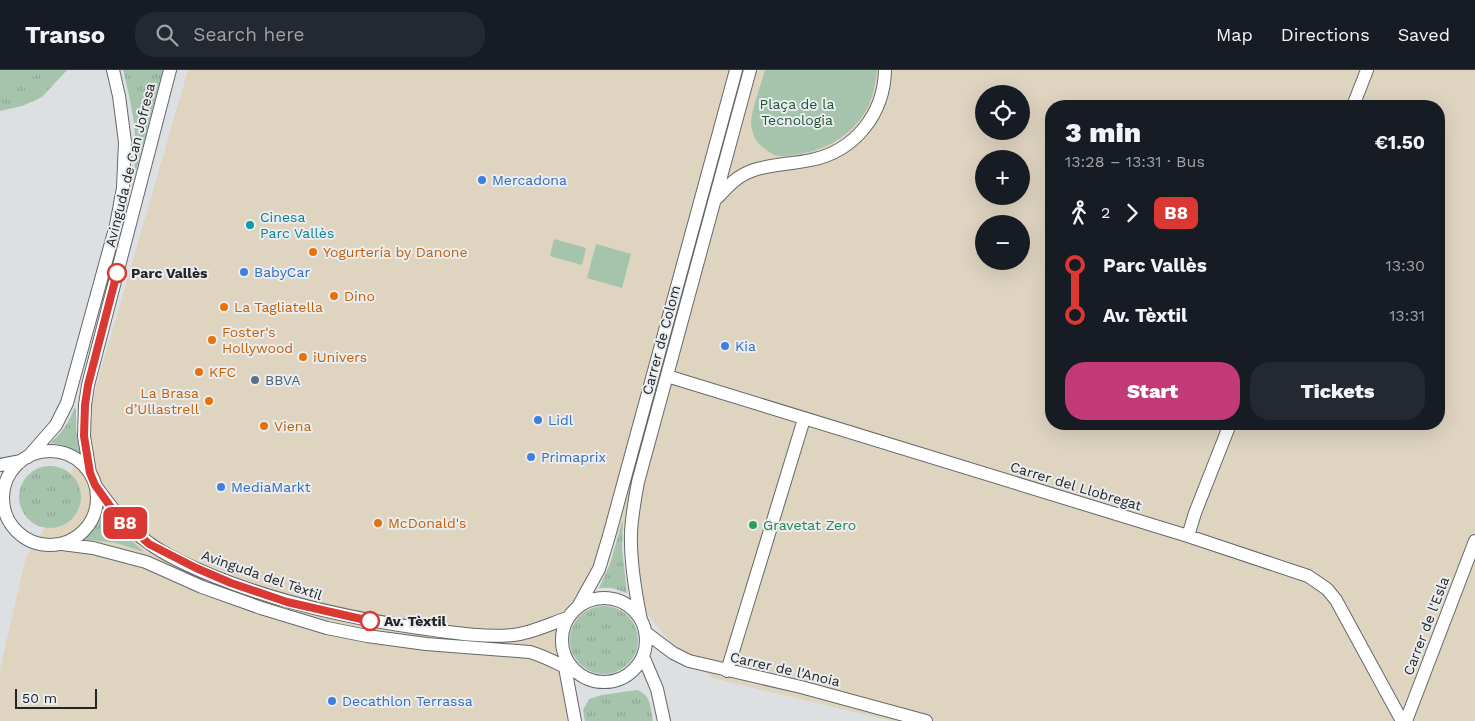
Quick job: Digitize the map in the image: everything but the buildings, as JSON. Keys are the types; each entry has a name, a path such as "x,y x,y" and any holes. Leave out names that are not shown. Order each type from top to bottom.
{"street":[{"name":"Avinguda de Can Jofresa","path":"24,459 56,425 67,403 121,199 126,142 113,70"},
{"name":"Avinguda de Can Jofresa","path":"90,473 84,436 88,385 170,70"},
{"name":"Carrer de Colom","path":"580,605 598,569 609,536 736,70"},
{"name":"Carrer de Colom","path":"643,626 633,570 631,538 638,482 750,70"},
{"path":"882,95 885,70"},
{"path":"714,201 730,183 754,170 826,157 848,145 868,124 887,86 892,70"},
{"path":"1356,100 1368,70"},
{"name":"Carrer del Llobregat","path":"667,376 1188,536 1308,576 1327,589 1343,613 1402,721"},
{"path":"726,671 804,419"},
{"path":"1188,536 1228,430"},
{"path":"0,465 24,459 41,452 55,452 68,455 80,462 90,473 98,500 94,515 87,528 76,538 62,544"},
{"path":"24,459 10,473 4,488 3,505 4,516 16,531 26,539 42,545 62,544 93,548 139,560 261,608 327,628 367,636 426,644 535,653 538,658 570,674 602,682 619,679 633,670 643,656 646,644 643,626 628,605 609,598 599,598 580,605 567,618 561,640 570,674 575,721"},
{"name":"Avinguda del Tèxtil","path":"95,485 115,513 149,544 168,555 231,583 297,605 370,621 430,630 489,635 520,634 567,618"},
{"name":"Carrer de l'Esla","path":"1406,721 1475,541"},
{"name":"Carrer de l'Anoia","path":"643,626 679,656 726,671 801,687 926,721"},
{"path":"643,656 657,689 664,721"}],"shaded area":[{"path":"188,70 1475,70 1475,721 891,721 712,678 671,643 647,613 631,584 623,521 578,631 566,698 569,721 0,721 0,669 26,557 63,501"}],"green space":[{"path":"0,70 67,70 42,97 22,106 0,111"},
{"path":"0,70 42,70 25,83 0,92"},
{"path":"123,70 163,70 136,171 134,171 135,132"},
{"name":"Plaça de la Tecnologia","path":"765,70 877,70 869,105 851,130 836,141 820,149 802,154 781,156 774,155 761,146 755,138 752,128 753,110"},
{"path":"554,239 586,248 582,265 550,256"},
{"path":"596,244 631,254 622,288 587,278"},
{"path":"74,408 76,409 76,429 80,454 62,445 50,443 65,427"},
{"path":"50,466 62,468 72,475 79,485 81,497 79,509 72,519 62,526 50,528 38,526 28,519 21,509 19,497 21,485 28,475 38,468"},
{"path":"102,506 120,530 144,552 116,543 82,539 94,526"},
{"path":"622,522 622,548 627,593 612,588 599,588 610,564"},
{"path":"604,606 617,609 628,616 635,627 638,640 635,653 628,664 617,671 604,674 591,671 580,664 573,653 570,640 573,627 580,616 591,609"},
{"path":"637,690 642,692 648,699 653,721 585,721 583,710 589,699 602,695"}],"bus line":[{"name":"B8","path":"117,273 88,385 84,436 90,473 95,485 115,513 149,544 168,555 231,583 315,610 370,621"}],"place":[{"name":"Mercadona","path":"482,180"},
{"name":"Cinesa Parc Vallès","path":"250,225"},
{"name":"Yogurtería by Danone","path":"313,252"},
{"name":"BabyCar","path":"244,272"},
{"name":"Parc Vallès","path":"117,273"},
{"name":"Dino","path":"334,296"},
{"name":"La Tagliatella","path":"224,307"},
{"name":"Foster's Hollywood","path":"212,340"},
{"name":"Kia","path":"725,346"},
{"name":"iUnivers","path":"303,357"},
{"name":"KFC","path":"199,372"},
{"name":"BBVA","path":"255,380"},
{"name":"La Brasa d’Ullastrell","path":"209,401"},
{"name":"Lidl","path":"538,420"},
{"name":"Viena","path":"264,426"},
{"name":"Primaprix","path":"531,457"},
{"name":"MediaMarkt","path":"221,487"},
{"name":"McDonald's","path":"378,523"},
{"name":"Gravetat Zero","path":"753,525"},
{"name":"Av. Tèxtil","path":"370,621"},
{"name":"Decathlon Terrassa","path":"332,701"}]}
